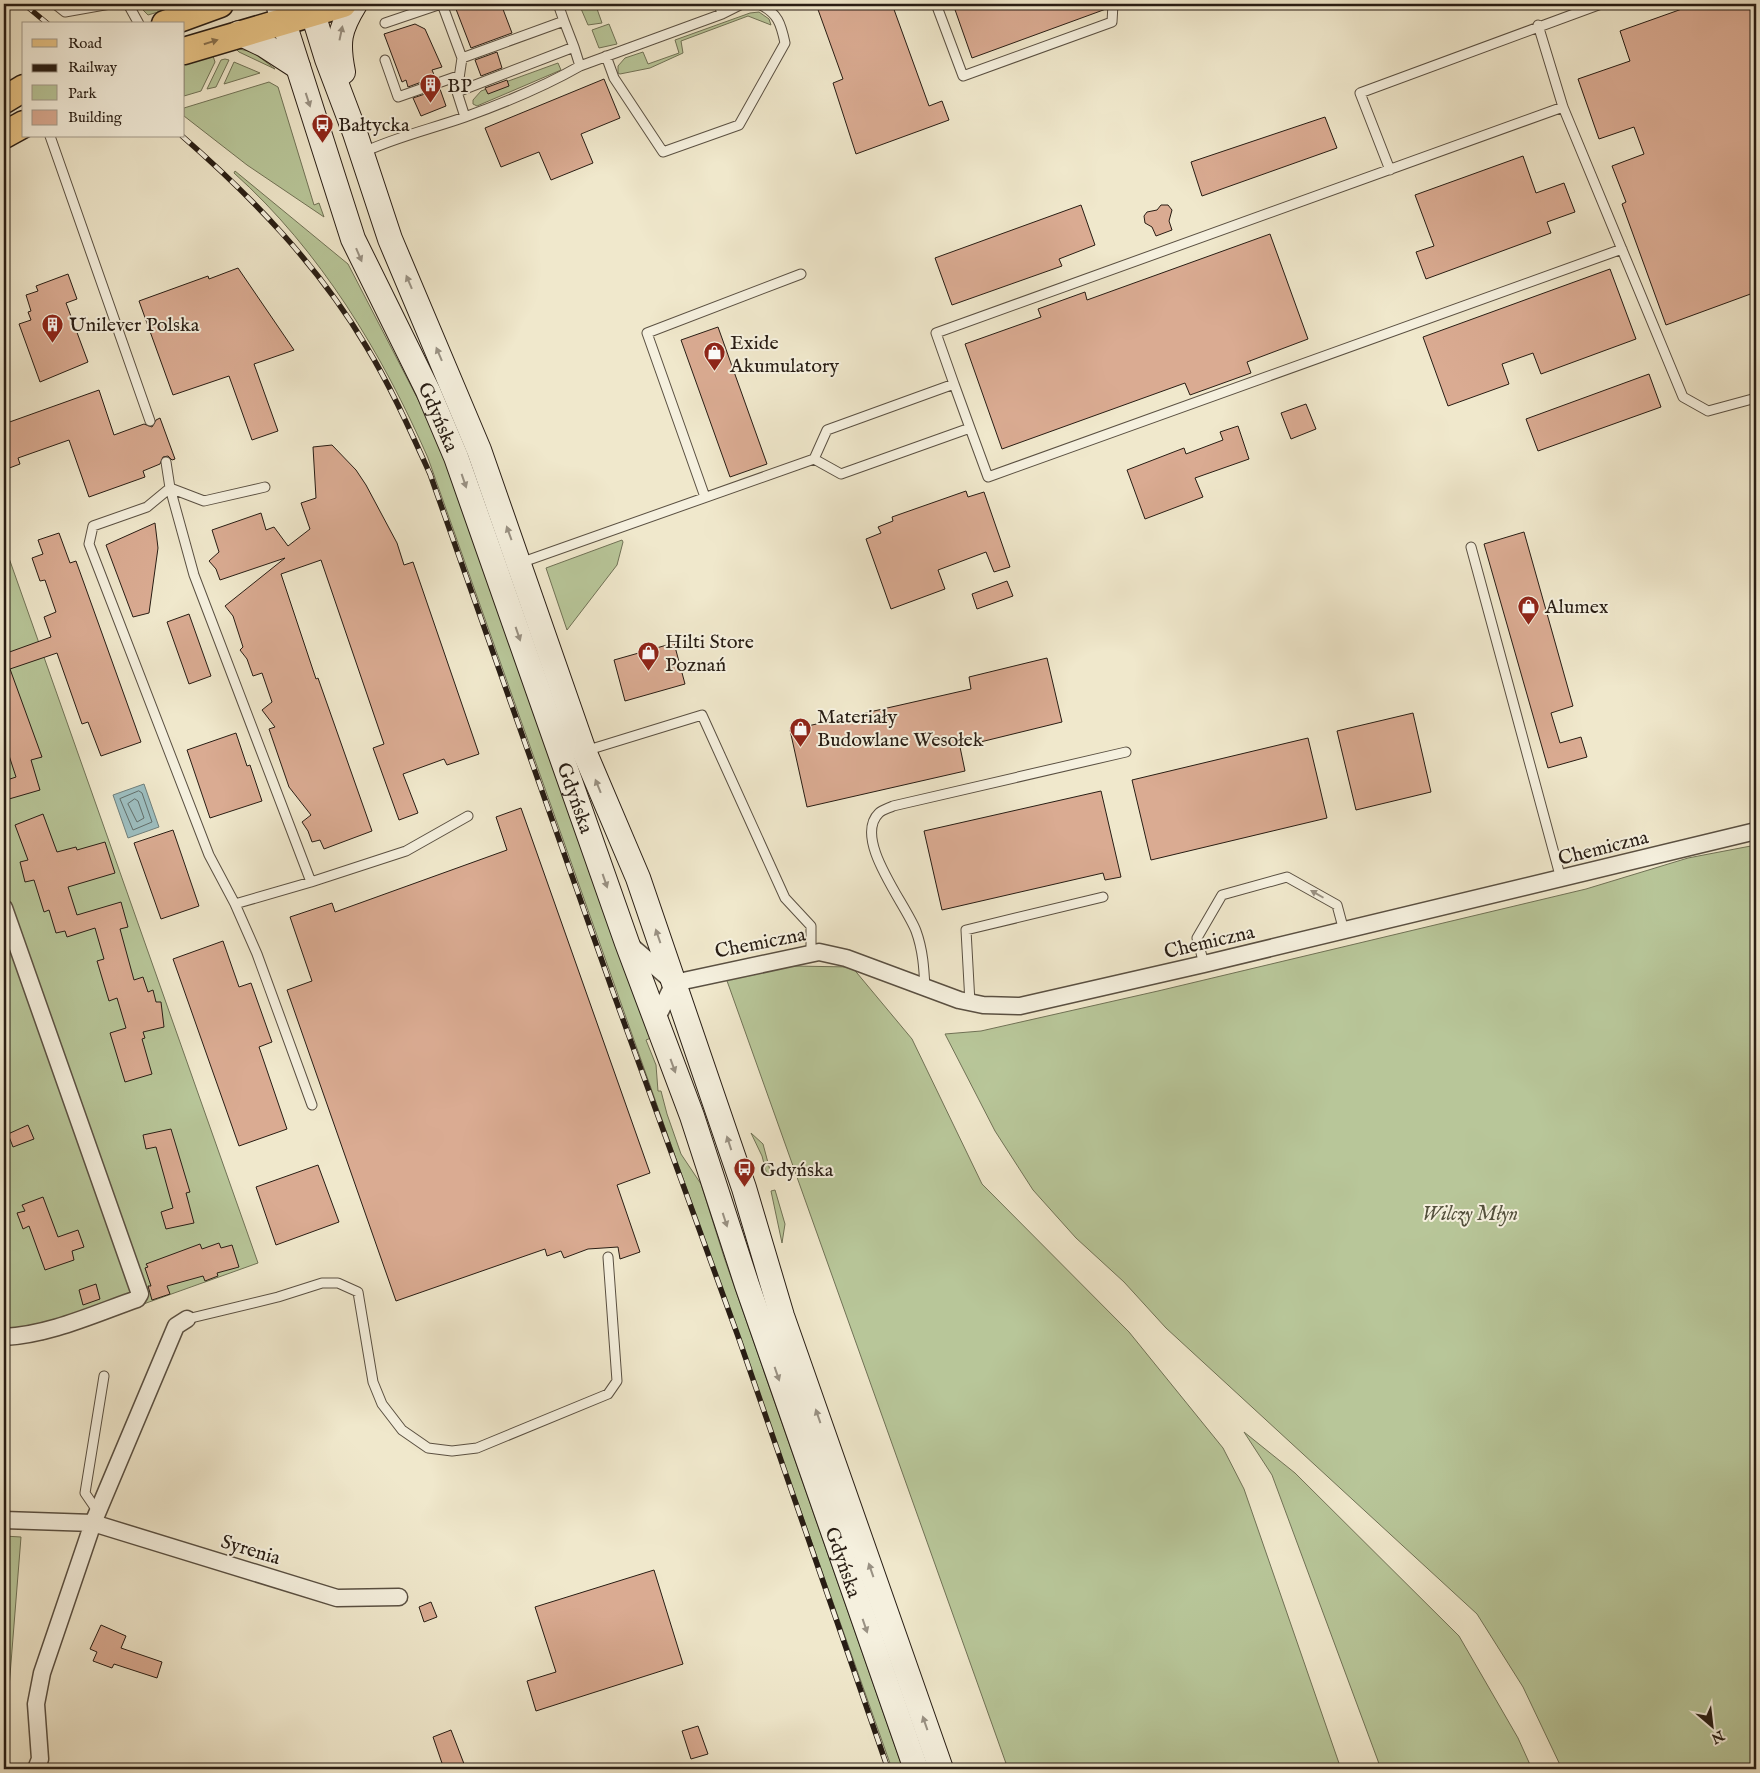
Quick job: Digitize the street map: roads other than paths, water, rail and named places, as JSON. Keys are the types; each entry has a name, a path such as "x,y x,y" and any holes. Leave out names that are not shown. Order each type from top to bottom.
{"main road":[{"path":"170,22 220,4"},
{"path":"185,51 239,34 281,12 343,4"},
{"name":"Gdyńska","path":"355,4 342,27 339,44 358,143"},
{"name":"Gdyńska","path":"312,8 327,59 358,143 390,239 479,450 584,751 638,878 744,1188 782,1316 941,1769"},
{"name":"Gdyńska","path":"281,12 352,239 428,391 456,457 626,943 692,1116 746,1285 916,1769"},
{"path":"239,34 264,45 298,67"},
{"path":"4,135 22,125"}],"street":[{"name":"Chemiczna","path":"674,982 811,952 846,958 970,1003 1006,1007 1036,1003 1344,931 1756,831"},
{"path":"4,908 140,1294 136,1299 53,1328 24,1336 4,1337"},
{"path":"626,943 674,982 656,1020"},
{"path":"36,1769 40,1759 36,1704 42,1673 95,1518 176,1326 187,1319"},
{"name":"Syrenia","path":"4,1520 95,1518 337,1598 399,1597"}],"lane":[{"path":"55,4 65,12 110,4"},
{"path":"128,4 138,22"},
{"path":"385,24 442,4 462,58 457,92 465,116"},
{"path":"558,4 580,66"},
{"path":"358,143 412,133 465,116 564,76 580,66 720,7 742,4"},
{"path":"606,56 614,78 663,152 739,125 785,43 780,21 773,12 759,4"},
{"path":"936,4 964,76 1112,22 1113,4"},
{"path":"1390,170 1360,93 1538,25 1601,4"},
{"path":"462,58 564,20"},
{"path":"1538,25 1564,107 1683,397 1708,411 1756,398"},
{"path":"457,92 574,47"},
{"path":"385,60 398,97 458,76"},
{"path":"1564,107 936,333 988,477 1622,249"},
{"path":"51,138 150,422"},
{"path":"705,497 647,333 801,274"},
{"path":"520,564 814,459 827,430 954,384"},
{"path":"814,459 841,474 970,428"},
{"path":"166,462 170,488 194,575 311,882"},
{"path":"170,488 204,501 265,487"},
{"path":"170,488 147,507 93,526 88,544 209,855 235,904 257,954 312,1106"},
{"path":"1470,548 1561,879"},
{"path":"584,751 702,714 785,898 811,926 811,952"},
{"path":"925,988 924,960 916,931 875,853 870,837 873,823 879,813 893,806 1126,752"},
{"path":"235,904 406,852 468,816"},
{"path":"1204,964 1197,938 1222,895 1287,877 1337,905 1344,931"},
{"path":"970,1003 966,930 1103,897"},
{"path":"187,1319 278,1298 322,1283 338,1283 358,1292 373,1382 382,1404 402,1430 428,1448 452,1451 477,1448 608,1394 617,1381 608,1257"},
{"path":"95,1518 85,1493 104,1376"}],"water":[{"path":"144,784 159,827 128,838 113,795"}],"railway":[{"path":"24,4 46,22"},
{"path":"184,138 234,183 282,233 327,288 347,316 384,377 430,474 613,992 739,1339 888,1769"}],"place":[{"name":"BP","path":"431,104"},
{"name":"Bałtycka","path":"322,143"},
{"name":"Unilever Polska","path":"53,343"},
{"name":"Exide Akumulatory","path":"714,372"},
{"name":"Alumex","path":"1529,625"},
{"name":"Hilti Store Poznań","path":"649,672"},
{"name":"Materiały Budowlane Wesołek","path":"801,747"},
{"name":"Gdyńska","path":"744,1188"}],"park label":[{"name":"Wilczy Młyn","path":"1470,1213"}]}
